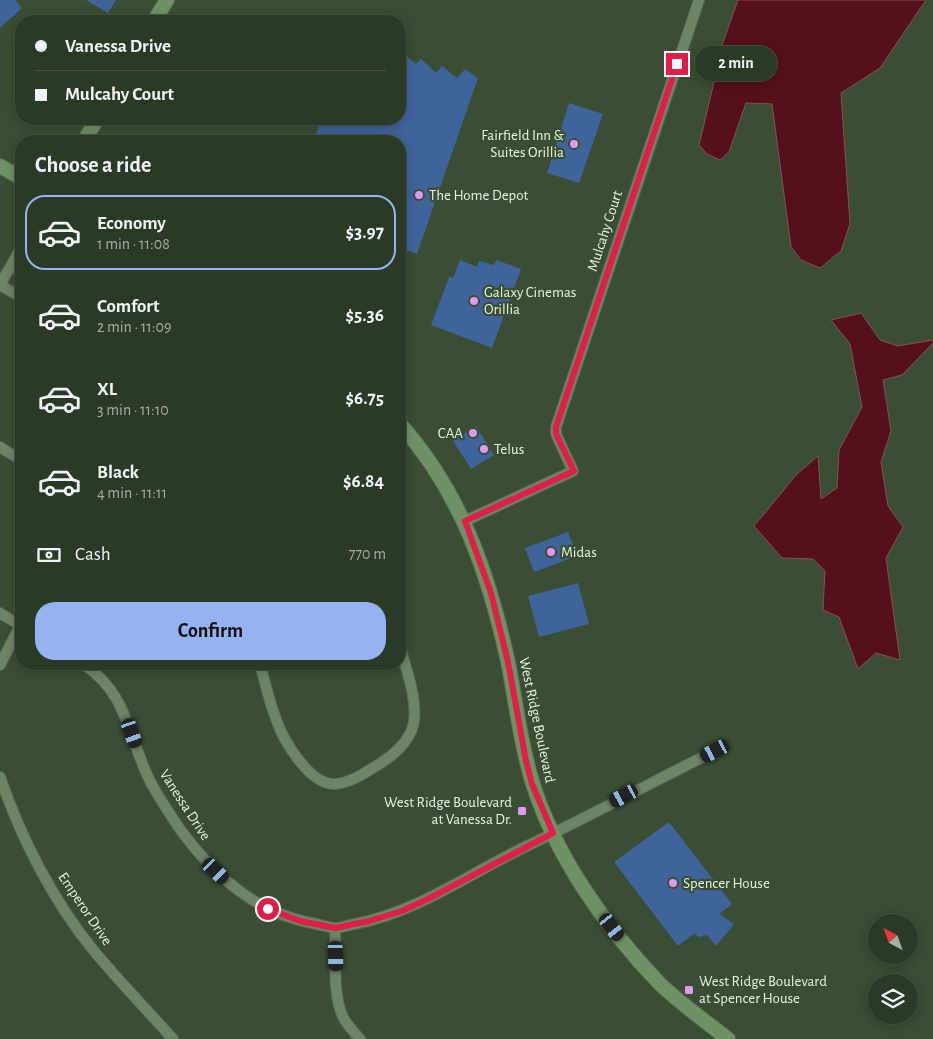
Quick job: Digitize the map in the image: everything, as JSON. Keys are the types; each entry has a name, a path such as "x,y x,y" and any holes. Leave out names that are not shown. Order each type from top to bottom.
{"street":[{"path":"158,15 167,0"},
{"name":"Mulcahy Court","path":"465,521 574,471 556,434 556,427 698,0"},
{"path":"0,166 15,175"},
{"path":"15,259 0,285 15,294"},
{"name":"West Ridge Boulevard","path":"406,432 439,475 465,521 491,593 508,662 532,784 553,833 594,903 621,939 660,984 728,1039"},
{"path":"0,447 15,456"},
{"path":"0,613 15,622"},
{"path":"0,665 15,637"},
{"name":"Vanessa Drive","path":"91,670 102,678 122,706 150,781 202,858 230,885 257,904 300,921 335,928 369,921 402,911 715,751"},
{"path":"262,670 275,718 289,744 300,760 315,776 327,783 336,784 364,773 384,761 400,749 412,732 414,720 412,694 406,670"},
{"name":"Emperor Drive","path":"0,777 28,846 55,894 93,950 173,1039"},
{"path":"335,928 340,1009 347,1023 360,1039"}],"shaded area":[{"path":"738,0 926,0 880,68 841,93 850,224 841,251 820,268 801,260 791,247 772,104 746,103 729,152 720,160 707,154 699,145 716,74 717,59"},
{"path":"861,313 880,340 898,346 933,340 933,343 902,375 883,380 891,431 881,462 888,506 903,527 886,558 900,660 876,653 858,669 839,617 823,610 825,571 813,559 782,558 754,526 797,474 818,456 821,499 837,488 839,450 862,407 850,344 831,320"}],"building":[{"path":"0,0 15,0 22,8 0,28"},
{"path":"86,0 116,0 108,13"},
{"name":"The Home Depot","path":"406,56 416,64 421,59 436,73 442,66 457,78 465,69 478,78 417,254 406,250 406,135 316,135 319,125 406,125"},
{"name":"Fairfield Inn & Suites Orillia","path":"569,103 603,114 579,183 547,173"},
{"name":"Galaxy Cinemas Orillia","path":"460,260 477,267 479,261 494,265 496,260 521,269 492,348 431,325 449,277 453,278"},
{"path":"476,426 494,455 471,469 453,441"},
{"name":"Midas","path":"568,532 577,556 534,572 525,548"},
{"path":"578,583 589,624 539,637 528,596"},
{"name":"Spencer House","path":"669,822 732,904 719,914 734,924 716,946 707,935 698,937 695,933 678,946 614,862"}],"place":[{"name":"Fairfield Inn & Suites Orillia","path":"574,144"},
{"name":"The Home Depot","path":"419,195"},
{"name":"Galaxy Cinemas Orillia","path":"474,301"},
{"name":"CAA","path":"473,433"},
{"name":"Telus","path":"484,449"},
{"name":"Midas","path":"551,552"},
{"name":"West Ridge Boulevard at Vanessa Dr.","path":"522,811"},
{"name":"Spencer House","path":"673,883"},
{"name":"West Ridge Boulevard at Spencer House","path":"689,990"}],"route":[{"path":"268,909 300,921 335,928 369,921 402,911 428,899 553,833 532,784 508,662 491,593 465,521 574,471 556,434 556,427 677,64"}]}
